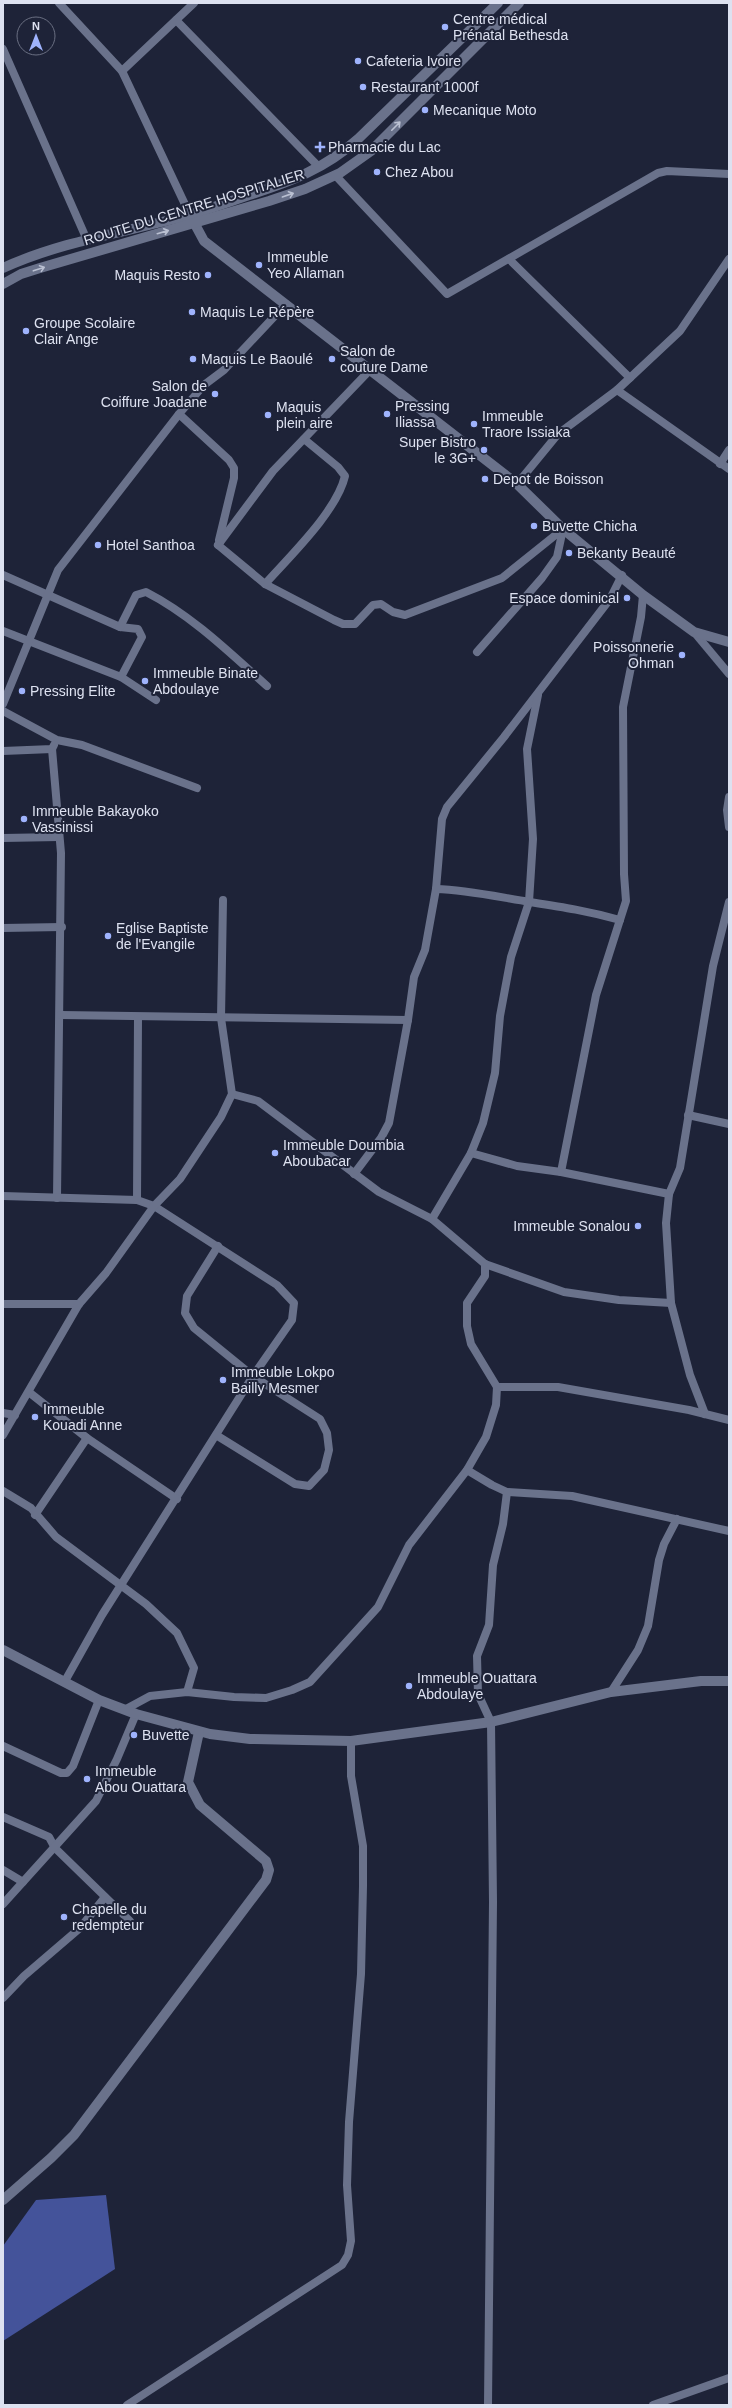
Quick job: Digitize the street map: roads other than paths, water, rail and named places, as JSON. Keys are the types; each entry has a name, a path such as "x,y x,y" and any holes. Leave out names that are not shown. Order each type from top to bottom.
{"street":[{"path":"59,3 122,71 192,219 204,241 332,339 369,371 518,484 563,529 622,575 643,595 694,632 729,674"},
{"path":"122,71 194,3"},
{"name":"ROUTE DU CENTRE HOSPITALIER","path":"3,284 21,274 192,219 289,182 337,157 358,139 498,3"},
{"name":"ROUTE DU CENTRE HOSPITALIER","path":"3,268 26,258 87,240 192,219 269,201 335,175 371,150 516,4"},
{"path":"176,20 319,167"},
{"path":"3,49 87,240"},
{"path":"335,175 447,294 658,173 667,171 729,174"},
{"path":"509,259 630,378"},
{"path":"518,484 558,434 617,390 680,331 729,259"},
{"path":"3,704 30,641 46,595 58,570 67,557 179,414 204,385 224,370 286,304"},
{"path":"218,545 273,471 369,371"},
{"path":"617,390 729,469"},
{"path":"179,414 229,460 234,468 234,478 218,545"},
{"path":"266,584 318,524 342,487 345,476 338,467 304,438"},
{"path":"720,464 729,450"},
{"path":"218,545 266,584 343,624 355,624 373,605 381,604 393,612 405,615 502,578 563,529"},
{"path":"477,652 542,578 557,557 563,529"},
{"path":"354,1174 381,1138 389,1123 408,1020 414,977 425,950 436,889 442,819 447,807 610,599 622,575"},
{"path":"3,576 120,627 138,629 142,637 121,677"},
{"path":"120,627 136,596 146,592 180,612 267,686"},
{"path":"561,1172 596,995 626,901 624,874 623,707 641,617 643,595"},
{"path":"3,631 121,677 156,700"},
{"path":"694,632 728,640"},
{"path":"432,1219 471,1153 483,1123 495,1073 500,1016 510,957 529,902 534,839 527,749 538,692"},
{"path":"3,711 57,740 82,745 197,788"},
{"path":"57,740 52,749 61,853 62,927 57,1198"},
{"path":"3,751 52,749"},
{"path":"729,797 726,810 729,827"},
{"path":"3,838 59,837"},
{"path":"436,889 491,893 529,902 576,908 620,920"},
{"path":"3,1435 30,1393 79,1304 106,1273 154,1206 180,1179 221,1117 232,1094 221,1018 223,900"},
{"path":"705,1414 690,1375 671,1303 666,1222 669,1194 680,1168 713,966 729,902"},
{"path":"3,928 62,927"},
{"path":"61,1015 138,1018 334,1018 408,1020"},
{"path":"137,1200 138,1018"},
{"path":"232,1094 258,1102 379,1192 432,1219 485,1264 564,1292 619,1300 671,1303"},
{"path":"688,1114 729,1124"},
{"path":"471,1153 517,1166 561,1172 669,1194"},
{"path":"3,1196 137,1200 154,1206 277,1285 294,1303 292,1320 253,1376 122,1586 65,1681"},
{"path":"216,1435 295,1484 309,1486 324,1470 329,1450 327,1433 320,1419 253,1376 194,1328 185,1313 187,1296 218,1246"},
{"path":"126,1709 150,1696 187,1692 234,1697 266,1698 310,1682 378,1607 409,1545 467,1470 486,1437 496,1405 498,1387 471,1344 467,1326 467,1303 485,1276 485,1264"},
{"path":"3,1304 79,1304"},
{"path":"498,1387 558,1387 705,1414 729,1420"},
{"path":"30,1393 87,1438 177,1499"},
{"path":"3,1413 15,1415"},
{"path":"35,1514 87,1438"},
{"path":"467,1470 507,1492 572,1496 729,1532"},
{"path":"3,1491 31,1508 56,1537 146,1604 177,1633 194,1668 187,1692"},
{"path":"488,2405 493,1902 491,1722 478,1694 477,1656 489,1625 493,1564 503,1524 507,1492"},
{"path":"611,1692 638,1650 645,1632 659,1560 664,1544 677,1519"},
{"path":"3,1650 99,1700 136,1714 199,1732 250,1740 351,1741 491,1722 611,1692 701,1681 729,1681"},
{"path":"3,1746 61,1773 67,1773 73,1766 99,1700"},
{"path":"3,1904 96,1801 117,1759 136,1714"},
{"path":"3,2200 51,2158 74,2135 266,1880 269,1870 266,1861 200,1804 188,1782 199,1732"},
{"path":"127,2405 342,2265 348,2255 351,2241 347,2186 349,2122 361,1974 363,1878 363,1846 351,1776 351,1741"},
{"path":"3,1817 49,1837 55,1848 130,1921"},
{"path":"3,1870 23,1882"},
{"path":"3,1998 24,1976 80,1928 105,1897"},
{"path":"653,2405 729,2378"}],"place":[{"name":"Centre médical Prénatal Bethesda","path":"445,27"},
{"name":"Cafeteria Ivoire","path":"358,61"},
{"name":"Restaurant 1000f","path":"363,87"},
{"name":"Mecanique Moto","path":"425,110"},
{"name":"Pharmacie du Lac","path":"320,147"},
{"name":"Chez Abou","path":"377,172"},
{"name":"Immeuble Yeo Allaman","path":"259,265"},
{"name":"Maquis Resto","path":"208,275"},
{"name":"Maquis Le Répère","path":"192,312"},
{"name":"Groupe Scolaire Clair Ange","path":"26,331"},
{"name":"Maquis Le Baoulé","path":"193,359"},
{"name":"Salon de couture Dame","path":"332,359"},
{"name":"Salon de Coiffure Joadane","path":"215,394"},
{"name":"Pressing Iliassa","path":"387,414"},
{"name":"Maquis plein aire","path":"268,415"},
{"name":"Immeuble Traore Issiaka","path":"474,424"},
{"name":"Super Bistro le 3G+","path":"484,450"},
{"name":"Depot de Boisson","path":"485,479"},
{"name":"Buvette Chicha","path":"534,526"},
{"name":"Hotel Santhoa","path":"98,545"},
{"name":"Bekanty Beauté","path":"569,553"},
{"name":"Espace dominical","path":"627,598"},
{"name":"Poissonnerie Ohman","path":"682,655"},
{"name":"Immeuble Binate Abdoulaye","path":"145,681"},
{"name":"Pressing Elite","path":"22,691"},
{"name":"Immeuble Bakayoko Vassinissi","path":"24,819"},
{"name":"Eglise Baptiste de l'Evangile","path":"108,936"},
{"name":"Immeuble Doumbia Aboubacar","path":"275,1153"},
{"name":"Immeuble Sonalou","path":"638,1226"},
{"name":"Immeuble Lokpo Bailly Mesmer","path":"223,1380"},
{"name":"Immeuble Kouadi Anne","path":"35,1417"},
{"name":"Immeuble Ouattara Abdoulaye","path":"409,1686"},
{"name":"Buvette","path":"134,1735"},
{"name":"Immeuble Abou Ouattara","path":"87,1779"},
{"name":"Chapelle du redempteur","path":"64,1917"}]}
